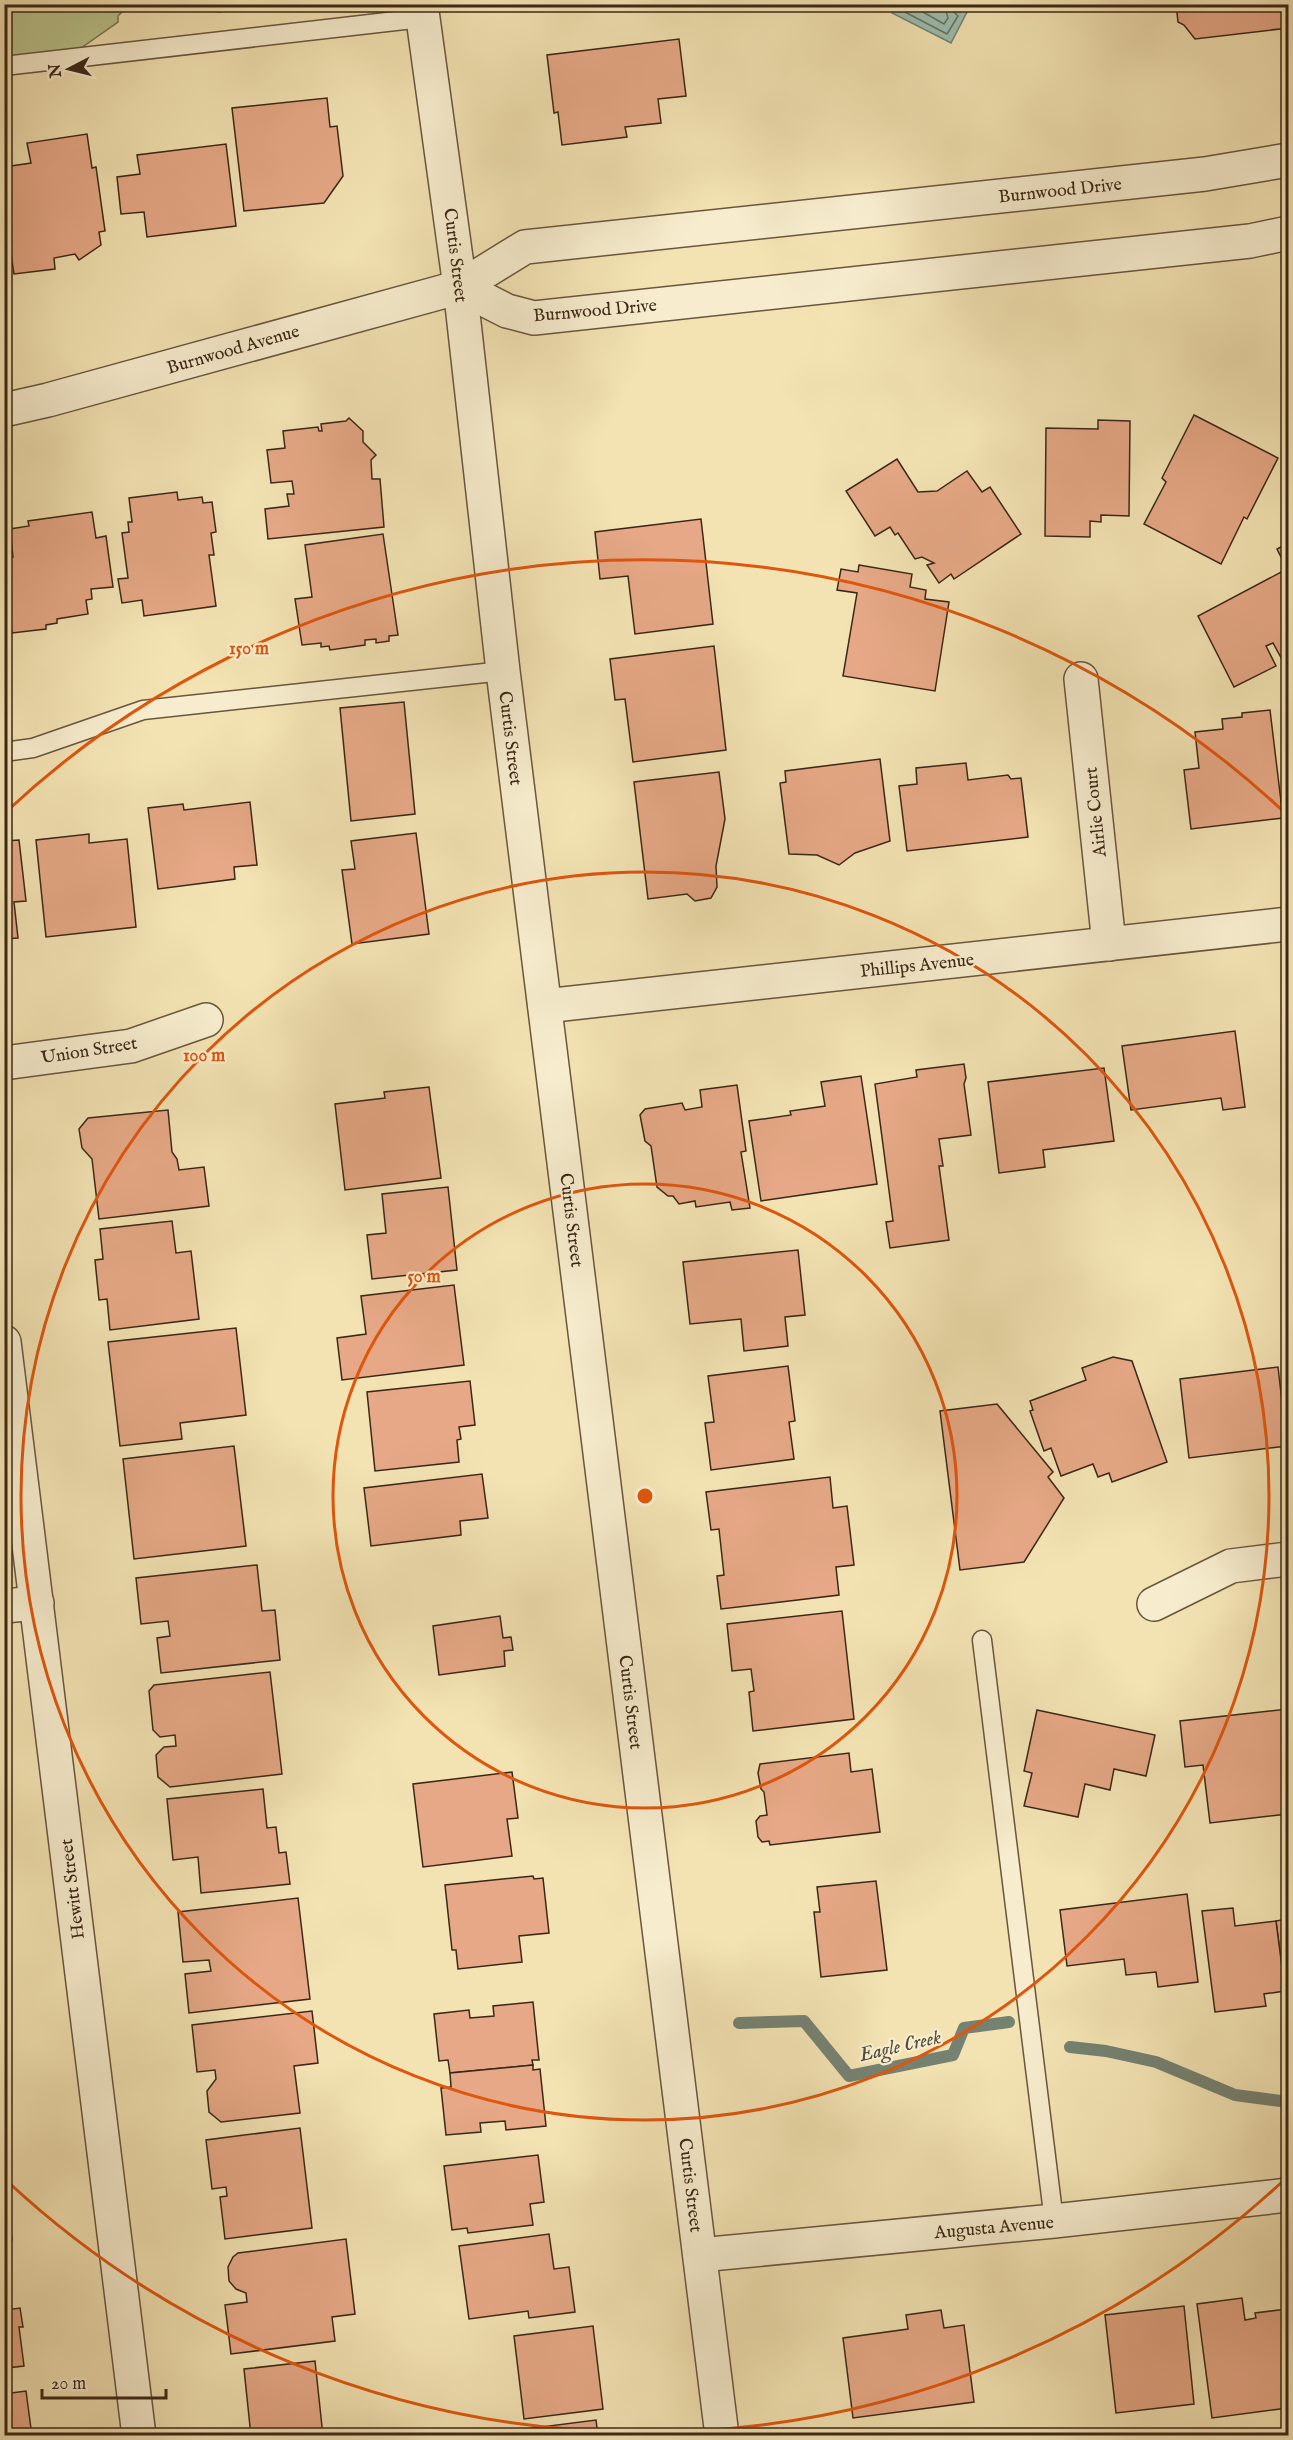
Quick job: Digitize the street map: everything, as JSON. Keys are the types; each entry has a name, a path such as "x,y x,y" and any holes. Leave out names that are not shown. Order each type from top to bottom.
{"street":[{"name":"Curtis Street","path":"422,11 460,287 503,670 722,2436"},
{"name":"Burnwood Drive","path":"460,287 525,247 1205,174 1288,160"},
{"name":"Burnwood Drive","path":"460,287 507,311 534,318 1238,243 1288,233"},
{"name":"Burnwood Avenue","path":"4,410 48,400 460,287"},
{"name":"Airlie Court","path":"1081,679 1109,944"},
{"name":"Phillips Avenue","path":"545,1006 1288,924"},
{"name":"Union Street","path":"4,1062 131,1046 207,1020"},
{"name":"Hewitt Street","path":"4,1342 139,2436"},
{"path":"1154,1604 1231,1566 1288,1559"},
{"path":"4,1606 37,1603"},
{"name":"Augusta Avenue","path":"700,2255 1054,2221 1288,2195"}],"lane":[{"path":"4,66 422,11"},
{"path":"4,752 33,748 143,710 503,670"},
{"path":"982,1640 1054,2221"}],"green space":[{"path":"129,4 118,16 118,22 81,48 5,57 4,5"}],"water":[{"path":"897,4 952,5 967,12 951,43 892,13"}],"building":[{"path":"218,4 281,4 218,12"},
{"path":"1176,4 1288,4 1288,28 1195,39 1184,25 1178,22"},
{"path":"679,39 686,96 658,99 661,123 625,127 627,137 562,145 558,112 554,113 547,55"},
{"path":"327,98 330,127 337,126 343,176 324,203 244,211 232,108"},
{"path":"87,134 92,168 96,167 105,231 99,232 101,245 79,260 75,254 54,258 55,269 14,274 4,208 4,167 31,163 27,143"},
{"path":"226,144 236,226 147,237 144,212 121,214 117,177 140,174 137,155"},
{"path":"1194,415 1278,458 1247,519 1244,517 1221,564 1144,524 1166,482 1162,478"},
{"path":"349,418 363,431 363,442 376,455 371,460 372,479 380,479 384,527 268,539 265,509 289,506 287,494 294,494 292,481 271,483 267,450 285,448 283,431 318,427 319,431 322,431 321,424 346,421"},
{"path":"1098,420 1130,421 1129,516 1101,515 1101,522 1090,521 1090,537 1045,536 1046,428 1098,429"},
{"path":"897,459 918,492 937,491 967,471 982,492 990,487 1021,534 954,579 951,574 939,583 927,565 934,563 922,557 915,559 898,533 895,535 890,527 875,536 846,491"},
{"path":"177,492 178,500 202,497 203,503 212,502 216,532 211,533 214,555 209,555 216,606 144,616 142,600 122,603 118,579 128,578 122,533 129,532 128,522 132,522 129,498"},
{"path":"92,512 96,538 106,536 113,587 91,589 92,599 86,600 88,614 57,619 57,623 46,625 46,629 12,633 4,580 4,558 13,557 10,529 29,526 28,521"},
{"path":"701,519 713,624 635,634 628,576 600,579 595,532"},
{"path":"383,534 398,635 389,636 389,641 376,643 376,639 365,640 365,645 330,650 329,646 321,647 321,643 302,645 295,599 312,597 305,545"},
{"path":"1288,543 1288,663 1285,665 1273,643 1266,646 1276,666 1234,687 1198,616 1287,569 1277,549"},
{"path":"859,565 912,574 910,587 926,590 925,599 949,602 935,691 843,676 857,593 837,590 841,569 858,572"},
{"path":"714,646 726,750 633,762 625,699 615,700 610,659"},
{"path":"404,702 415,814 351,821 340,708"},
{"path":"1270,710 1283,818 1191,829 1184,770 1199,768 1195,732 1223,729 1222,719 1242,717 1242,713"},
{"path":"880,759 890,841 855,853 839,865 817,855 789,854 780,783 786,782 785,771"},
{"path":"966,763 968,780 1008,775 1011,779 1021,778 1028,837 907,851 899,786 917,784 916,768"},
{"path":"719,772 725,819 716,866 717,887 711,898 695,901 687,894 648,899 634,782"},
{"path":"250,802 257,865 234,867 235,879 158,889 148,808 183,804 184,810"},
{"path":"416,833 429,934 352,944 342,870 355,869 351,841"},
{"path":"89,834 89,843 127,839 136,927 46,937 36,840"},
{"path":"19,840 26,901 14,902 18,938 4,939 4,841"},
{"path":"1235,1031 1245,1107 1223,1110 1221,1098 1131,1110 1122,1046"},
{"path":"964,1064 966,1078 964,1084 971,1135 939,1139 943,1166 939,1166 949,1240 890,1248 886,1222 893,1221 875,1084 917,1077 916,1070"},
{"path":"1104,1068 1114,1141 1043,1150 1045,1167 999,1173 988,1082"},
{"path":"861,1076 877,1184 761,1201 749,1121 791,1115 790,1111 825,1106 821,1082"},
{"path":"737,1085 746,1151 741,1152 750,1208 732,1210 730,1202 696,1207 695,1201 679,1204 673,1196 668,1196 657,1187 651,1146 645,1141 640,1115 645,1109 682,1103 685,1110 702,1107 700,1090"},
{"path":"429,1087 441,1178 345,1190 335,1104 385,1098 384,1092"},
{"path":"168,1110 172,1152 177,1159 179,1170 204,1167 209,1206 99,1219 92,1159 82,1148 79,1129 88,1118"},
{"path":"448,1187 457,1270 372,1279 367,1235 386,1233 382,1194"},
{"path":"172,1221 176,1253 191,1251 199,1319 110,1330 107,1299 99,1300 95,1260 103,1259 100,1229"},
{"path":"798,1250 805,1315 785,1317 788,1346 744,1351 741,1319 690,1324 683,1262"},
{"path":"454,1285 464,1365 342,1380 337,1338 366,1334 361,1296"},
{"path":"236,1328 246,1415 180,1423 182,1439 120,1446 108,1342"},
{"path":"1113,1357 1132,1361 1167,1462 1112,1482 1109,1473 1098,1477 1093,1464 1061,1476 1051,1448 1044,1451 1030,1411 1033,1410 1030,1401 1086,1380 1082,1368"},
{"path":"788,1366 795,1421 789,1422 794,1459 711,1470 705,1423 714,1422 708,1376"},
{"path":"1278,1367 1287,1446 1189,1458 1180,1379"},
{"path":"470,1381 475,1425 459,1427 461,1439 457,1440 459,1462 375,1471 367,1392"},
{"path":"997,1404 1053,1472 1048,1477 1064,1498 1024,1562 960,1570 940,1411"},
{"path":"234,1446 246,1546 134,1559 123,1459"},
{"path":"482,1474 488,1518 460,1521 461,1535 371,1546 364,1488"},
{"path":"830,1477 833,1508 847,1506 854,1565 836,1567 839,1595 721,1609 717,1576 724,1575 719,1529 711,1530 706,1492"},
{"path":"257,1565 262,1611 275,1610 280,1660 161,1673 157,1638 170,1636 168,1621 141,1624 136,1578"},
{"path":"842,1611 854,1719 753,1731 749,1692 754,1691 751,1669 732,1671 727,1624"},
{"path":"500,1616 503,1638 511,1637 513,1650 504,1651 505,1666 439,1675 433,1626"},
{"path":"1288,1670 1288,1697 1285,1671"},
{"path":"270,1672 282,1774 170,1787 158,1777 156,1755 164,1747 176,1746 175,1735 160,1737 153,1730 149,1691 154,1685"},
{"path":"1288,1709 1288,1814 1210,1823 1203,1765 1185,1767 1180,1721"},
{"path":"1037,1710 1155,1735 1146,1776 1114,1769 1110,1790 1085,1784 1078,1817 1024,1806 1032,1773 1024,1771"},
{"path":"849,1753 851,1772 872,1769 880,1832 770,1845 769,1841 762,1842 758,1837 756,1821 760,1816 767,1815 764,1792 761,1789 758,1773 760,1764"},
{"path":"512,1772 518,1818 507,1819 512,1856 423,1867 413,1784"},
{"path":"263,1789 267,1828 276,1827 279,1853 286,1852 290,1884 201,1893 198,1857 173,1860 167,1799"},
{"path":"533,1876 534,1879 543,1878 549,1933 519,1936 522,1962 458,1969 456,1950 452,1950 445,1885"},
{"path":"876,1881 887,1970 821,1977 814,1912 820,1912 817,1887"},
{"path":"1187,1894 1198,1982 1158,1987 1156,1972 1126,1975 1124,1959 1067,1966 1060,1910"},
{"path":"298,1898 310,1999 189,2013 185,1974 211,1971 209,1960 183,1962 178,1912"},
{"path":"1288,1905 1288,1990 1285,1991 1276,1921 1286,1919 1285,1906"},
{"path":"1233,1908 1235,1926 1276,1921 1285,1991 1264,1994 1266,2006 1215,2012 1202,1911"},
{"path":"533,2002 539,2060 532,2060 533,2065 450,2073 448,2060 439,2061 434,2014 469,2010 470,2018 494,2016 493,2006"},
{"path":"312,2011 318,2063 294,2066 300,2113 221,2122 209,2112 207,2091 216,2079 215,2070 197,2072 192,2025"},
{"path":"533,2065 533,2070 540,2069 546,2126 506,2130 505,2121 480,2123 481,2132 446,2135 441,2088 451,2087 450,2073"},
{"path":"300,2128 312,2228 225,2239 220,2197 227,2196 226,2187 212,2189 206,2140"},
{"path":"538,2155 544,2202 530,2204 533,2225 468,2233 467,2228 452,2230 444,2166"},
{"path":"8,2199 12,2240 4,2240 4,2200"},
{"path":"549,2234 554,2269 569,2267 575,2312 529,2318 528,2311 469,2319 459,2246"},
{"path":"346,2239 355,2314 332,2317 335,2341 231,2354 225,2305 247,2302 246,2293 236,2289 229,2281 228,2267 233,2257 238,2253"},
{"path":"1242,2298 1245,2320 1256,2318 1255,2313 1287,2309 1288,2408 1212,2418 1197,2304"},
{"path":"4,2306 6,2310 20,2308 23,2327 19,2327 24,2366 7,2368 8,2371 4,2372"},
{"path":"1184,2306 1194,2404 1116,2413 1105,2315"},
{"path":"941,2310 944,2328 964,2325 974,2402 853,2418 843,2338 908,2329 906,2315"},
{"path":"593,2326 603,2409 524,2419 514,2336"},
{"path":"315,2361 323,2436 251,2436 244,2369"},
{"path":"26,2391 32,2436 4,2436 4,2394"},
{"path":"596,2420 598,2436 503,2436 502,2432"}],"waterway":[{"name":"Eagle Creek","path":"739,2023 804,2021 849,2076 953,2055 964,2028 1009,2022"},
{"name":"Eagle Creek","path":"1070,2047 1106,2051 1156,2062 1235,2095 1288,2102"}]}
